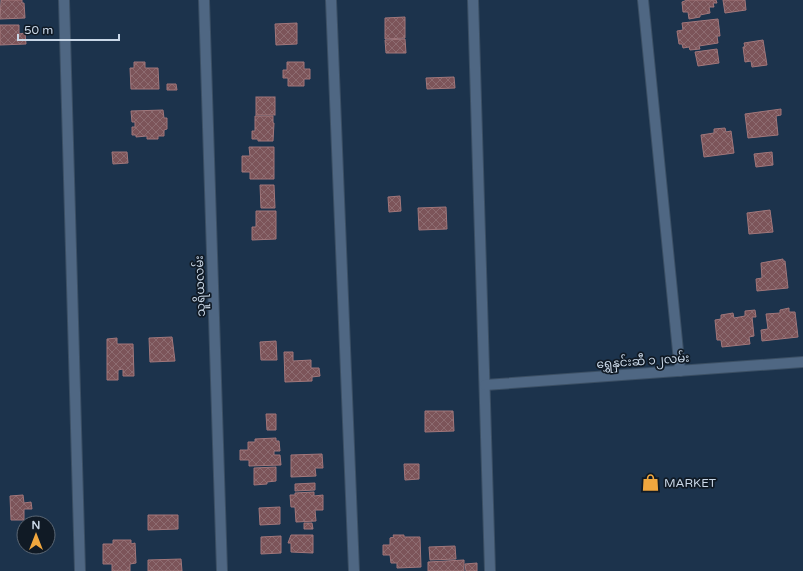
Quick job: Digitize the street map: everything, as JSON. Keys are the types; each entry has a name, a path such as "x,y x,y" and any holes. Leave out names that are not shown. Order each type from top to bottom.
{"street":[{"path":"64,0 80,571"},
{"name":"သူရိယလမ်း","path":"204,0 222,571"},
{"path":"331,0 354,571"},
{"path":"473,0 490,571"},
{"path":"643,0 680,371"},
{"name":"ရွှေနှင်းဆီ ၁၂လမ်း","path":"484,385 803,362"}],"building":[{"path":"1,0 22,0 22,3 24,3 25,18 0,19"},
{"path":"687,0 716,0 717,3 713,3 714,7 709,7 710,13 689,19 688,12 683,12 682,2"},
{"path":"723,0 745,0 746,10 725,13"},
{"path":"405,17 405,38 385,39 385,18"},
{"path":"718,19 720,36 717,36 718,43 699,46 700,49 690,50 689,47 683,48 682,44 679,44 677,31 683,30 682,23"},
{"path":"297,23 297,44 276,45 275,24"},
{"path":"0,25 19,25 19,34 25,33 26,44 0,45"},
{"path":"405,39 406,53 386,53 385,40"},
{"path":"763,40 767,65 752,67 751,61 745,62 743,47 745,47 744,43"},
{"path":"717,49 719,63 698,66 695,52"},
{"path":"134,62 145,62 145,68 158,68 159,89 131,89 130,68 134,68"},
{"path":"287,62 304,62 304,69 310,69 310,79 304,79 304,86 288,86 288,78 283,78 283,70 287,70"},
{"path":"454,77 455,88 427,89 426,78"},
{"path":"167,84 176,84 177,90 167,90"},
{"path":"256,97 275,97 275,115 256,115"},
{"path":"781,109 781,115 776,116 778,135 748,138 745,114"},
{"path":"163,110 164,118 167,118 167,129 164,130 164,136 158,136 158,139 147,139 147,136 136,137 136,135 132,135 132,127 135,127 135,122 132,122 131,111"},
{"path":"255,116 273,116 273,141 258,141 258,139 252,139 252,131 255,131"},
{"path":"725,128 726,132 731,131 734,153 704,157 701,135 714,133 714,129"},
{"path":"249,147 274,147 274,179 250,179 250,172 242,172 242,156 250,156"},
{"path":"112,152 127,152 128,163 113,164"},
{"path":"772,152 773,165 756,167 754,154"},
{"path":"260,185 274,185 275,208 261,208"},
{"path":"400,196 401,211 389,212 388,197"},
{"path":"446,207 447,229 419,230 418,208"},
{"path":"770,210 773,232 749,234 747,213"},
{"path":"256,211 276,211 276,239 252,240 252,227 256,227"},
{"path":"783,259 783,261 785,261 788,288 757,291 756,279 762,278 761,263"},
{"path":"789,308 789,312 795,312 798,337 762,341 761,330 768,329 766,314 780,313 780,310"},
{"path":"755,310 756,317 752,317 754,336 749,337 750,344 722,347 721,340 717,340 715,320 721,319 721,315 733,313 734,318 745,316 745,311"},
{"path":"172,337 175,361 150,362 149,338"},
{"path":"117,338 117,344 133,344 134,376 123,376 123,369 118,370 118,380 107,380 107,339"},
{"path":"276,341 277,360 261,360 260,342"},
{"path":"284,352 293,352 293,361 311,360 311,368 319,368 320,376 312,377 312,381 285,382"},
{"path":"425,411 453,411 454,431 425,432"},
{"path":"266,414 276,414 276,430 267,430"},
{"path":"276,438 276,441 279,441 280,451 274,451 274,455 280,455 281,465 249,466 249,460 240,460 240,450 248,450 248,442 255,442 255,439"},
{"path":"322,454 323,468 315,468 316,476 291,477 291,455"},
{"path":"404,464 419,464 419,479 405,480"},
{"path":"276,467 276,481 267,482 267,484 254,485 254,468"},
{"path":"315,483 315,490 295,491 295,484"},
{"path":"314,492 314,496 323,495 323,510 315,510 316,521 296,522 295,507 291,507 290,495 295,495 295,493"},
{"path":"23,495 24,503 31,502 32,509 24,509 24,515 16,515 16,520 11,520 10,496"},
{"path":"280,507 280,524 260,525 259,508"},
{"path":"148,515 178,515 178,529 148,530"},
{"path":"304,523 312,523 313,529 304,529"},
{"path":"291,535 313,535 313,553 291,552 291,543 288,543"},
{"path":"393,535 420,537 421,567 397,568 397,563 391,563 390,555 383,555 383,545 390,545 390,538 394,537"},
{"path":"281,536 281,553 261,554 261,537"},
{"path":"113,540 131,540 131,544 135,543 136,563 130,564 130,571 112,571 112,564 103,564 103,544 113,544"},
{"path":"455,546 456,559 430,560 429,547"},
{"path":"181,559 182,571 148,571 148,560"},
{"path":"464,560 464,571 428,571 428,562"},
{"path":"477,563 477,571 466,571 465,564"}],"place":[{"name":"MARKET","path":"651,483"}]}
